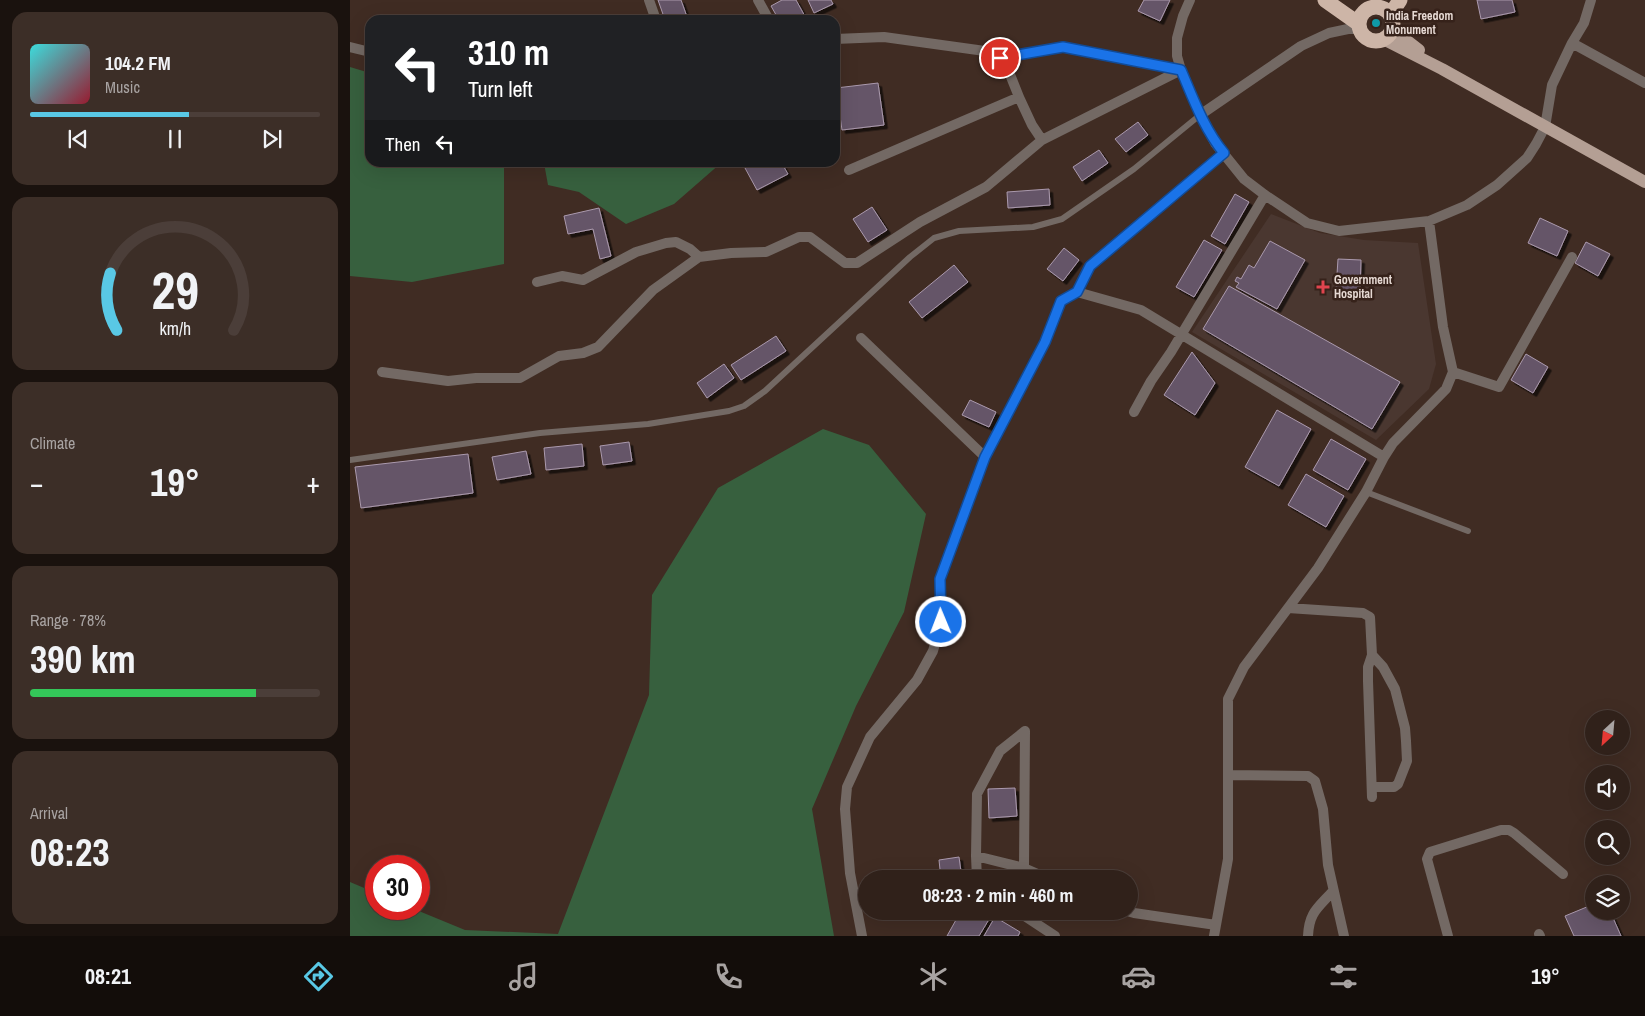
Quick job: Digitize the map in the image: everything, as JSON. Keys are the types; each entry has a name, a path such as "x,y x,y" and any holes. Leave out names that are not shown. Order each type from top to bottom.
{"highway":[{"path":"1325,0 1361,22"},
{"path":"1334,0 1361,22"},
{"path":"1386,18 1371,8 1361,22 1362,33 1369,39 1379,40 1386,18 1400,0"}],"main road":[{"path":"1386,18 1442,69 1645,182"}],"street":[{"path":"649,0 654,15"},
{"path":"758,0 766,15"},
{"path":"1190,0 1177,38 1177,56 1200,114 1216,143 1244,179 1265,195 1308,222 1339,231 1429,221 1467,206 1497,185 1526,158 1545,127 1552,85 1584,23 1591,0"},
{"path":"1200,114 1301,46 1328,33 1348,29 1361,22"},
{"path":"840,39 884,37 992,52 1005,62 1032,125 1042,140"},
{"path":"1572,43 1645,83"},
{"path":"350,47 365,51"},
{"path":"1000,58 1063,47 1181,70"},
{"path":"382,372 448,381 476,378 520,378 559,356 583,353 598,347 653,290 699,257 731,252 766,252 799,238 810,237 845,263 857,263 920,222 986,187 1042,140 1181,70"},
{"path":"849,170 1019,97"},
{"path":"862,936 850,873 845,809 847,787 870,737 917,680 933,651 941,622 940,579 985,457 1045,342 1061,301 1077,292 1090,266 1224,153"},
{"path":"1134,412 1151,380 1171,352 1265,195"},
{"path":"1214,936 1228,858 1228,699 1244,668 1318,568 1366,492 1384,456 1446,389 1453,372 1443,327 1429,221"},
{"path":"537,282 562,276 583,280 636,252 666,243 676,242 690,249 699,257"},
{"path":"1453,372 1499,387 1572,257"},
{"path":"1077,292 1141,310 1384,456"},
{"path":"861,338 985,457"},
{"path":"1288,608 1363,613 1370,617 1372,655 1368,667 1368,681 1372,792 1394,787 1398,784 1407,761 1405,728 1395,689 1383,667 1372,655"},
{"path":"977,870 977,794 1000,751 1025,731 1024,868"},
{"path":"1228,776 1308,776 1315,782 1323,809 1328,865 1344,936"},
{"path":"1448,936 1427,859 1430,852 1505,829 1514,833 1562,874"},
{"path":"976,856 1029,870"},
{"path":"1308,936 1311,917 1333,891"},
{"path":"1138,915 1216,925"},
{"path":"1031,920 1055,936"}],"lane":[{"path":"350,460 540,433 648,424 728,411 744,406 765,392 910,257 934,238 959,231 1033,227 1062,219 1134,169 1200,114"},
{"path":"1366,492 1468,531"}],"shaded area":[{"name":"Government Hospital","path":"1271,214 1320,233 1364,240 1418,243 1436,364 1429,389 1376,440 1192,332"}],"green space":[{"path":"350,67 365,72 365,167 504,167 504,264 412,282 350,276"},
{"path":"545,167 716,167 674,204 626,224 579,192 548,185"},
{"path":"823,429 869,445 926,514 904,612 856,706 812,809 834,936 350,936 350,882 365,888 365,920 430,920 430,916 465,930 558,934 649,695 652,595 718,488"}],"building":[{"path":"658,0 681,0 686,14 663,15"},
{"path":"782,0 796,0 804,15 776,15 771,6"},
{"path":"808,0 831,0 833,4 814,13"},
{"path":"1144,0 1170,0 1160,21 1138,11"},
{"path":"1477,0 1512,0 1515,12 1481,19"},
{"path":"878,83 884,125 842,130 840,88"},
{"path":"1138,122 1148,135 1126,152 1115,139"},
{"path":"1099,150 1108,163 1082,181 1073,167"},
{"path":"784,167 788,174 757,190 745,168"},
{"path":"1049,189 1050,205 1008,208 1007,192"},
{"path":"1235,194 1249,202 1225,244 1211,236"},
{"path":"872,207 887,230 868,242 853,219"},
{"path":"599,208 611,256 600,259 593,229 568,234 564,216"},
{"path":"1540,218 1568,231 1557,256 1528,243"},
{"path":"1204,240 1222,250 1194,297 1176,287"},
{"path":"1270,241 1305,260 1277,309 1236,287 1239,283 1235,281 1237,277 1241,279 1249,265 1254,268"},
{"path":"1586,242 1610,254 1598,276 1575,263"},
{"path":"1064,248 1079,260 1063,281 1047,269"},
{"path":"1338,259 1361,260 1360,292 1336,290"},
{"path":"954,265 968,282 922,318 909,302"},
{"path":"1229,286 1400,382 1372,429 1203,329"},
{"path":"776,336 786,351 741,380 731,365"},
{"path":"1192,352 1215,383 1195,415 1164,395"},
{"path":"1526,354 1548,367 1533,393 1511,380"},
{"path":"724,364 734,378 707,398 697,383"},
{"path":"970,400 996,412 989,427 962,415"},
{"path":"1277,410 1311,429 1279,486 1245,467"},
{"path":"1331,439 1366,459 1348,490 1313,470"},
{"path":"629,442 632,461 603,465 600,446"},
{"path":"582,444 584,466 546,470 544,448"},
{"path":"526,451 531,474 497,480 492,457"},
{"path":"468,454 473,493 361,508 355,467"},
{"path":"1306,474 1344,496 1326,527 1288,505"},
{"path":"1015,788 1017,816 989,818 988,789"},
{"path":"959,857 961,870 940,870 939,860"},
{"path":"1585,908 1585,920 1614,920 1621,936 1574,936 1565,916"},
{"path":"956,920 989,920 979,936 947,936"},
{"path":"993,920 1000,920 1020,932 1018,936 984,936"}],"place":[{"name":"India Freedom Monument","path":"1376,23"},
{"name":"Government Hospital","path":"1323,287"}],"route":[{"path":"941,622 940,579 985,457 1045,342 1061,301 1077,292 1090,266 1224,153 1216,143 1200,114 1181,70 1063,47 1000,58"}]}
